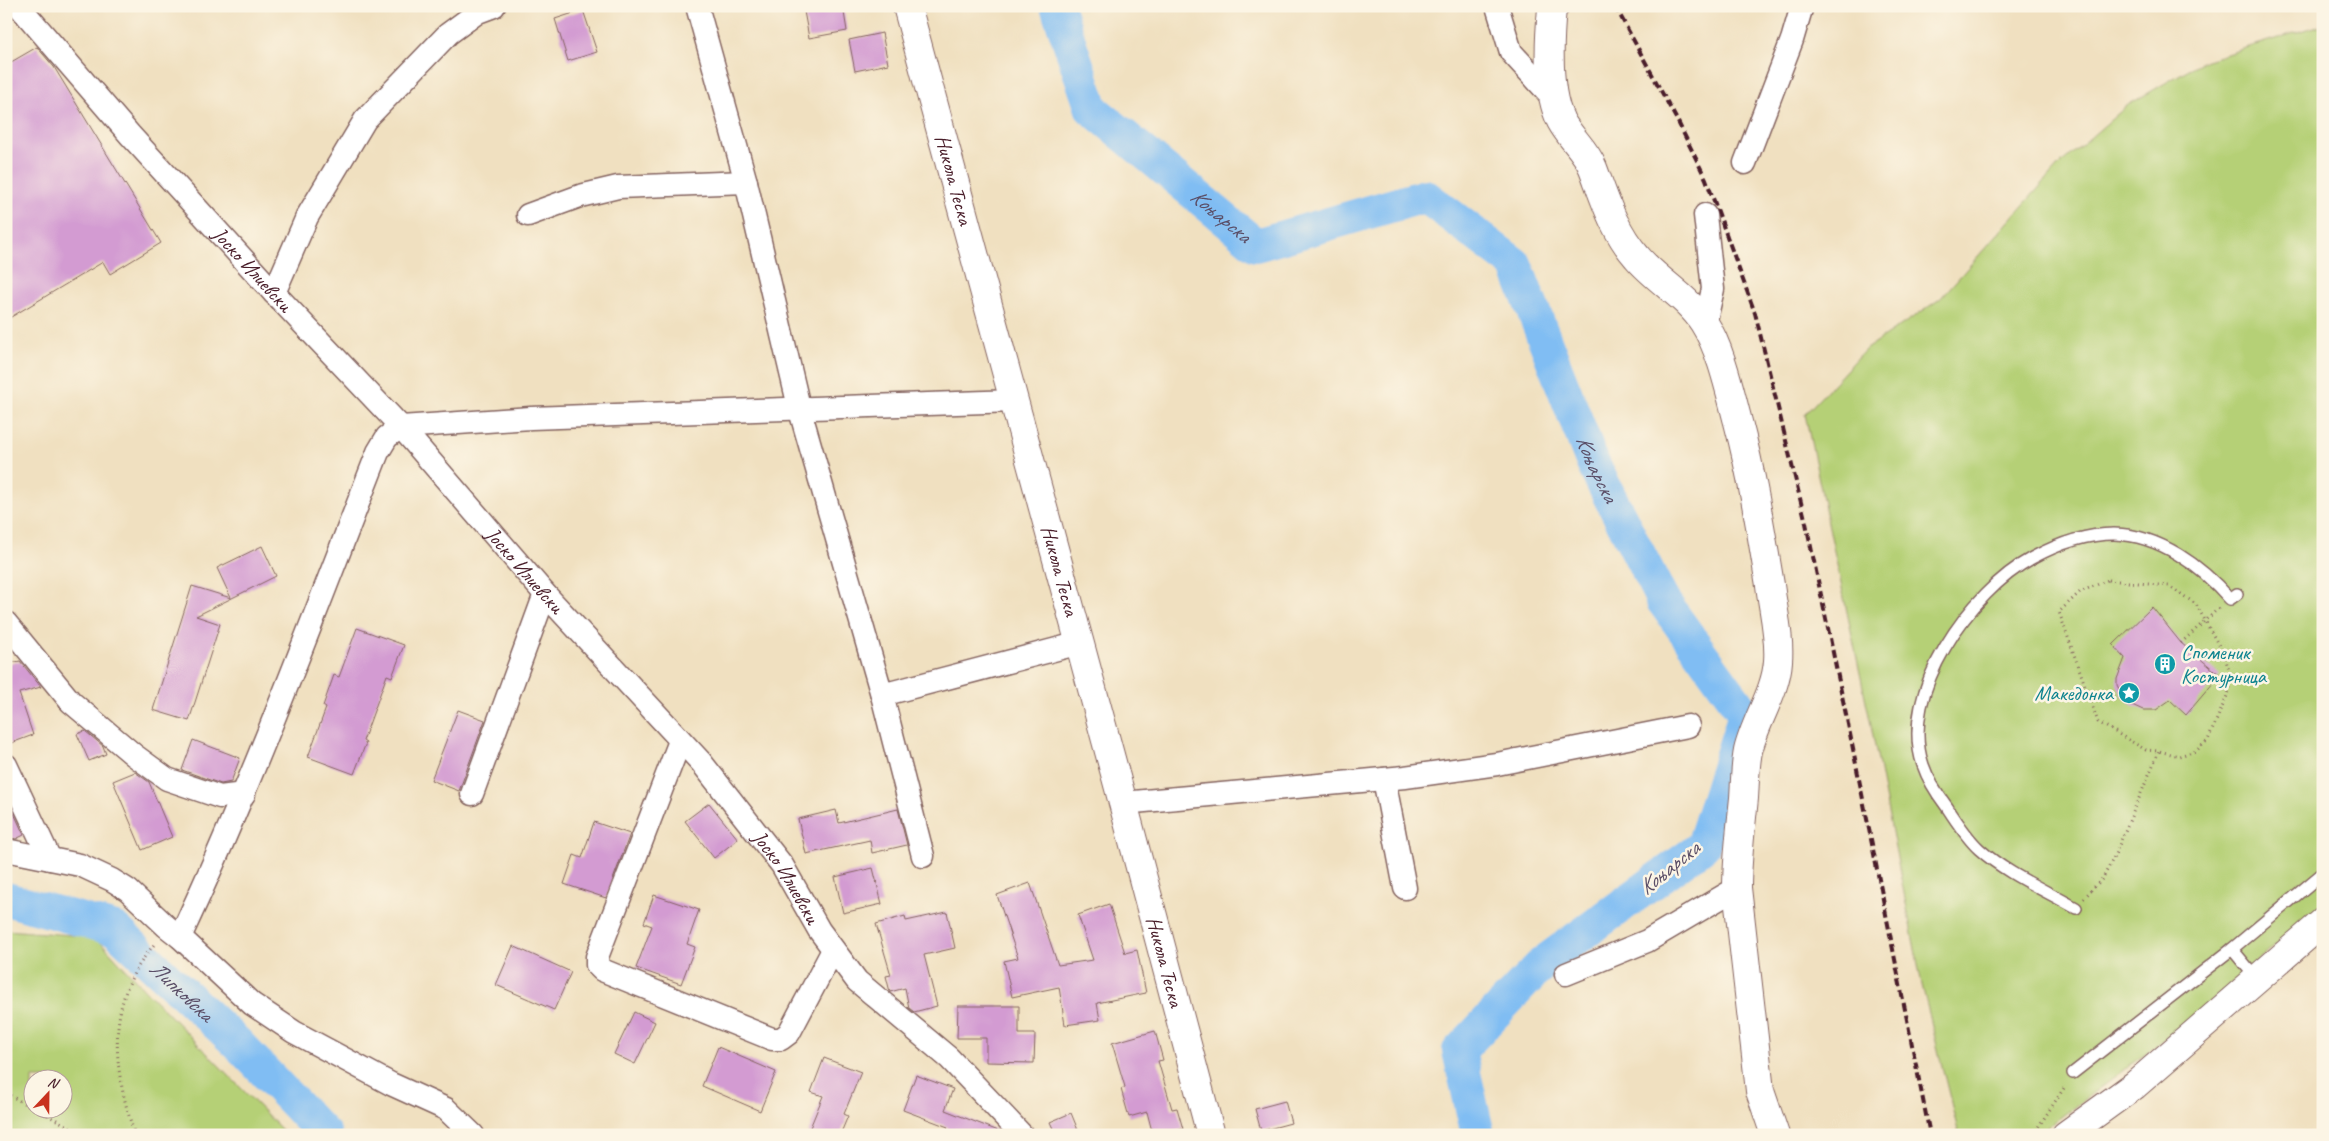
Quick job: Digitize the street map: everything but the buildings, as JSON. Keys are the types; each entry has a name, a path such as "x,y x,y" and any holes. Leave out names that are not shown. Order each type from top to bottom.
{"street":[{"name":"Јоско Илиевски","path":"19,6 130,135 274,293 401,427 545,594 701,762 773,852 833,950 856,981 949,1058 1022,1135"},
{"path":"274,293 307,217 365,120 448,34 478,12 494,6"},
{"path":"697,6 746,182 799,407 882,695 923,856"},
{"name":"Никола Теска","path":"907,6 1124,803 1211,1135"},
{"path":"1496,6 1511,52 1554,99"},
{"path":"1555,6 1552,8 1549,35 1554,99 1562,121 1584,150 1603,200 1623,238 1652,274 1686,303 1705,324 1715,343 1738,423 1766,560 1778,659 1774,681 1748,751 1737,865 1737,888 1760,1091 1775,1135"},
{"path":"1745,163 1801,7"},
{"path":"528,215 580,196 618,187 746,182"},
{"path":"1705,215 1712,289 1705,324"},
{"path":"180,936 215,862 244,794 378,452 386,437 401,427 477,420 799,407 1014,401"},
{"path":"472,794 545,594"},
{"path":"6,623 71,702 167,780 220,797 244,794"},
{"path":"882,695 1080,644"},
{"path":"1124,803 1384,779 1497,764 1688,726"},
{"path":"680,741 597,957 597,965 602,970 772,1039 781,1039 788,1034 833,950"},
{"path":"6,765 50,859"},
{"path":"1384,779 1405,888"},
{"path":"6,850 80,865 112,880 128,890 166,926 180,936 252,1004 294,1032 391,1084 446,1109 473,1135"},
{"path":"1566,974 1647,941 1737,888"},
{"path":"2066,1135 2134,1085 2323,922"}],"lane":[{"path":"2076,908 2005,868 1978,848 1939,796 1922,764 1918,734 1920,707 1930,676 1945,645 1981,601 2011,572 2031,558 2057,546 2083,538 2115,534 2145,540 2171,551 2196,566 2233,596"},
{"path":"2074,1073 2232,949 2323,873"},
{"path":"2232,949 2257,979"}],"path":[{"path":"2108,580 2169,586 2196,604 2206,620 2225,657 2230,674 2230,689 2208,740 2196,751 2179,756 2159,750 2146,750 2098,722 2088,699 2080,668 2059,612 2080,592 2108,580"},
{"path":"2182,643 2233,596"},
{"path":"2076,908 2103,878 2148,779 2159,750"},
{"path":"135,1135 124,1102 116,1039 124,999 135,971 154,944"},
{"path":"2033,1135 2074,1073"},
{"path":"6,1093 22,1102"},
{"path":"52,1118 85,1135"}],"green space":[{"path":"2323,24 2323,903 2190,1020 2037,1135 1959,1135 1922,985 1871,725 1805,414 1866,349 1940,299 2060,164 2128,105 2201,62"},
{"path":"6,930 96,937 145,990 287,1135 6,1135"}],"waterway":[{"name":"Коњарска","path":"1057,6 1092,109 1256,245 1425,196 1515,264 1594,466 1663,601 1745,714 1703,846 1543,963 1459,1051 1478,1135"},
{"name":"Липковска","path":"6,899 115,929 238,1044 325,1135"}],"railway":[{"path":"1615,6 1678,122 1706,179 1755,313 1806,523 1930,1135"}],"place":[{"name":"Споменик Костурница","path":"2165,664"},
{"name":"Македонка","path":"2129,693"}]}
